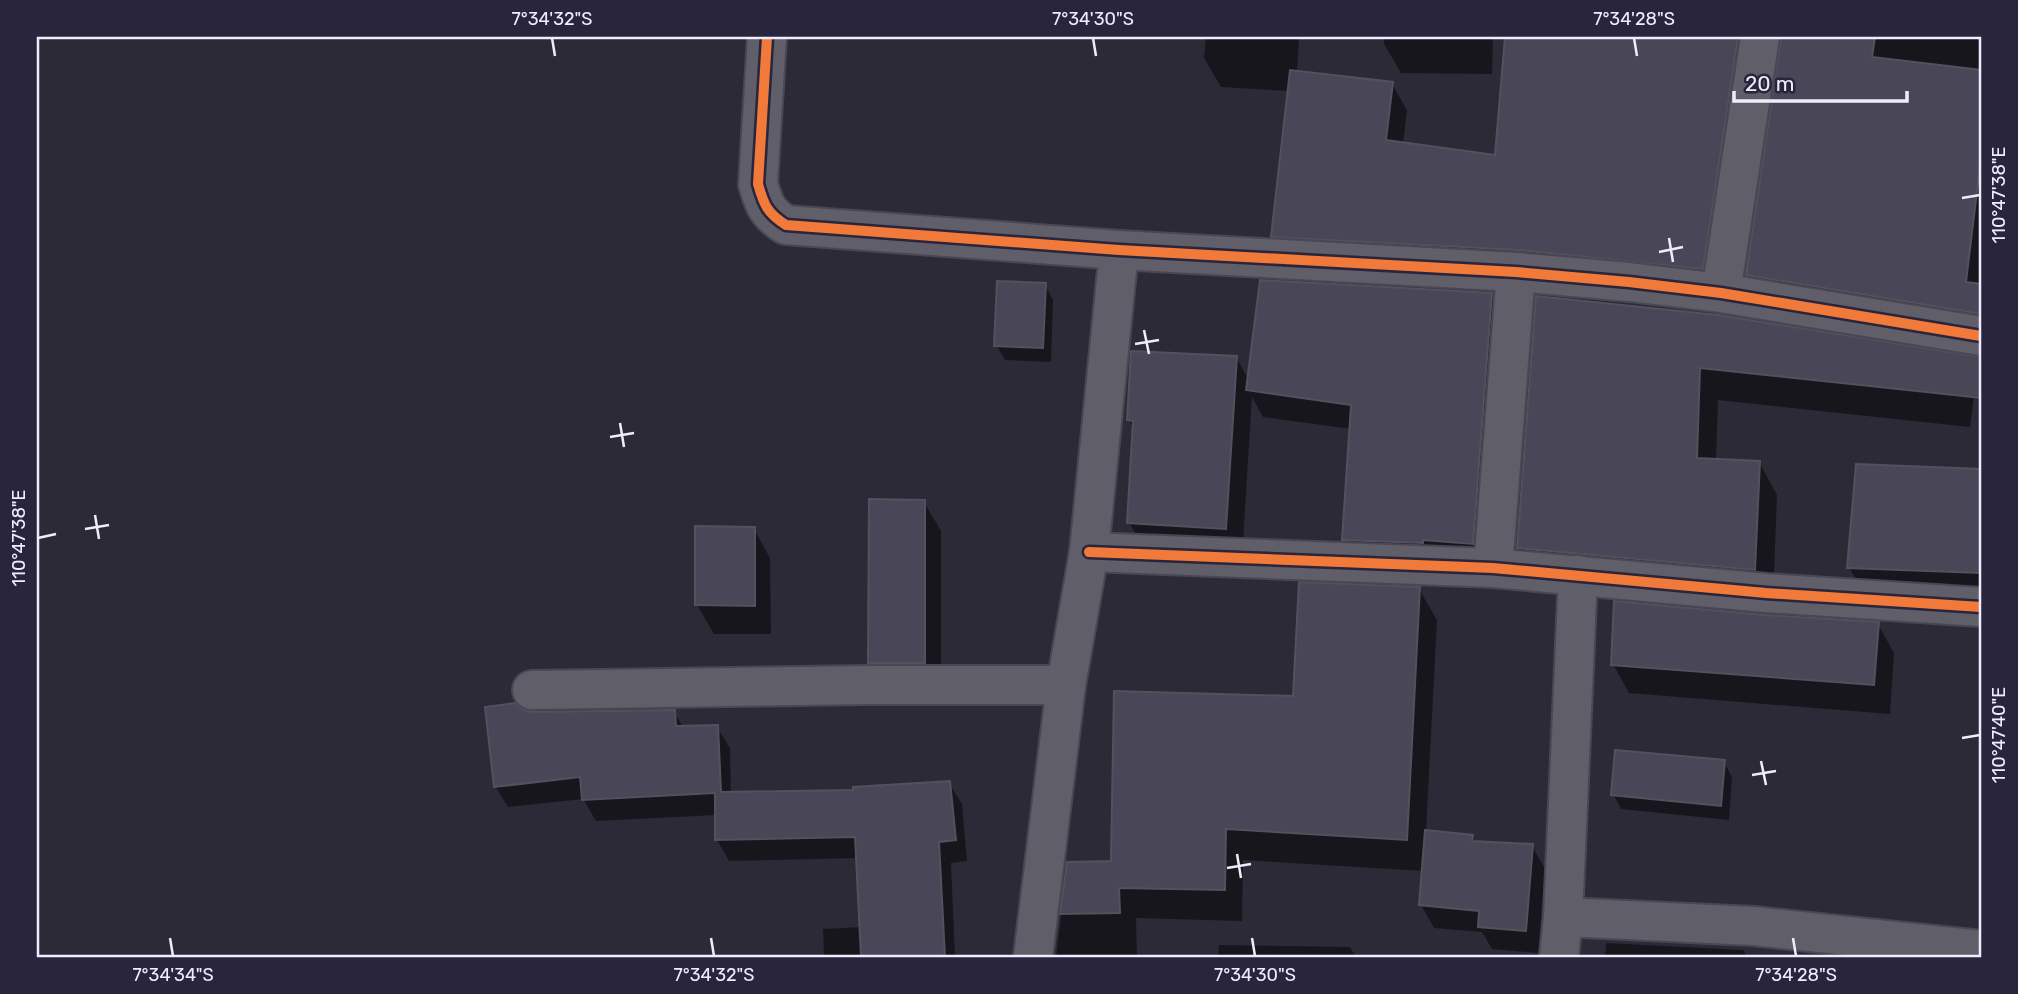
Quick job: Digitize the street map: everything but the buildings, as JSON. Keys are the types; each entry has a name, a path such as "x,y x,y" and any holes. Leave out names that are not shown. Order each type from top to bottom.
{"street":[{"path":"767,37 758,184 764,206 774,218 786,225 1119,250 1516,272 1629,282 1721,293 1981,336"},
{"path":"1721,293 1760,37"},
{"path":"1033,957 1066,685 1089,552 1119,250"},
{"path":"1493,568 1516,272"},
{"path":"1089,552 1493,568 1766,593 1981,607"},
{"path":"1559,957 1578,575"},
{"path":"532,690 1066,685"},
{"path":"1563,917 1753,926 1981,950"}],"cycle path":[{"path":"767,37 758,184 767,208 786,225 1119,250 1516,272 1629,282 1721,293 1981,336"},
{"path":"1089,552 1493,568 1766,593 1981,607"}]}
